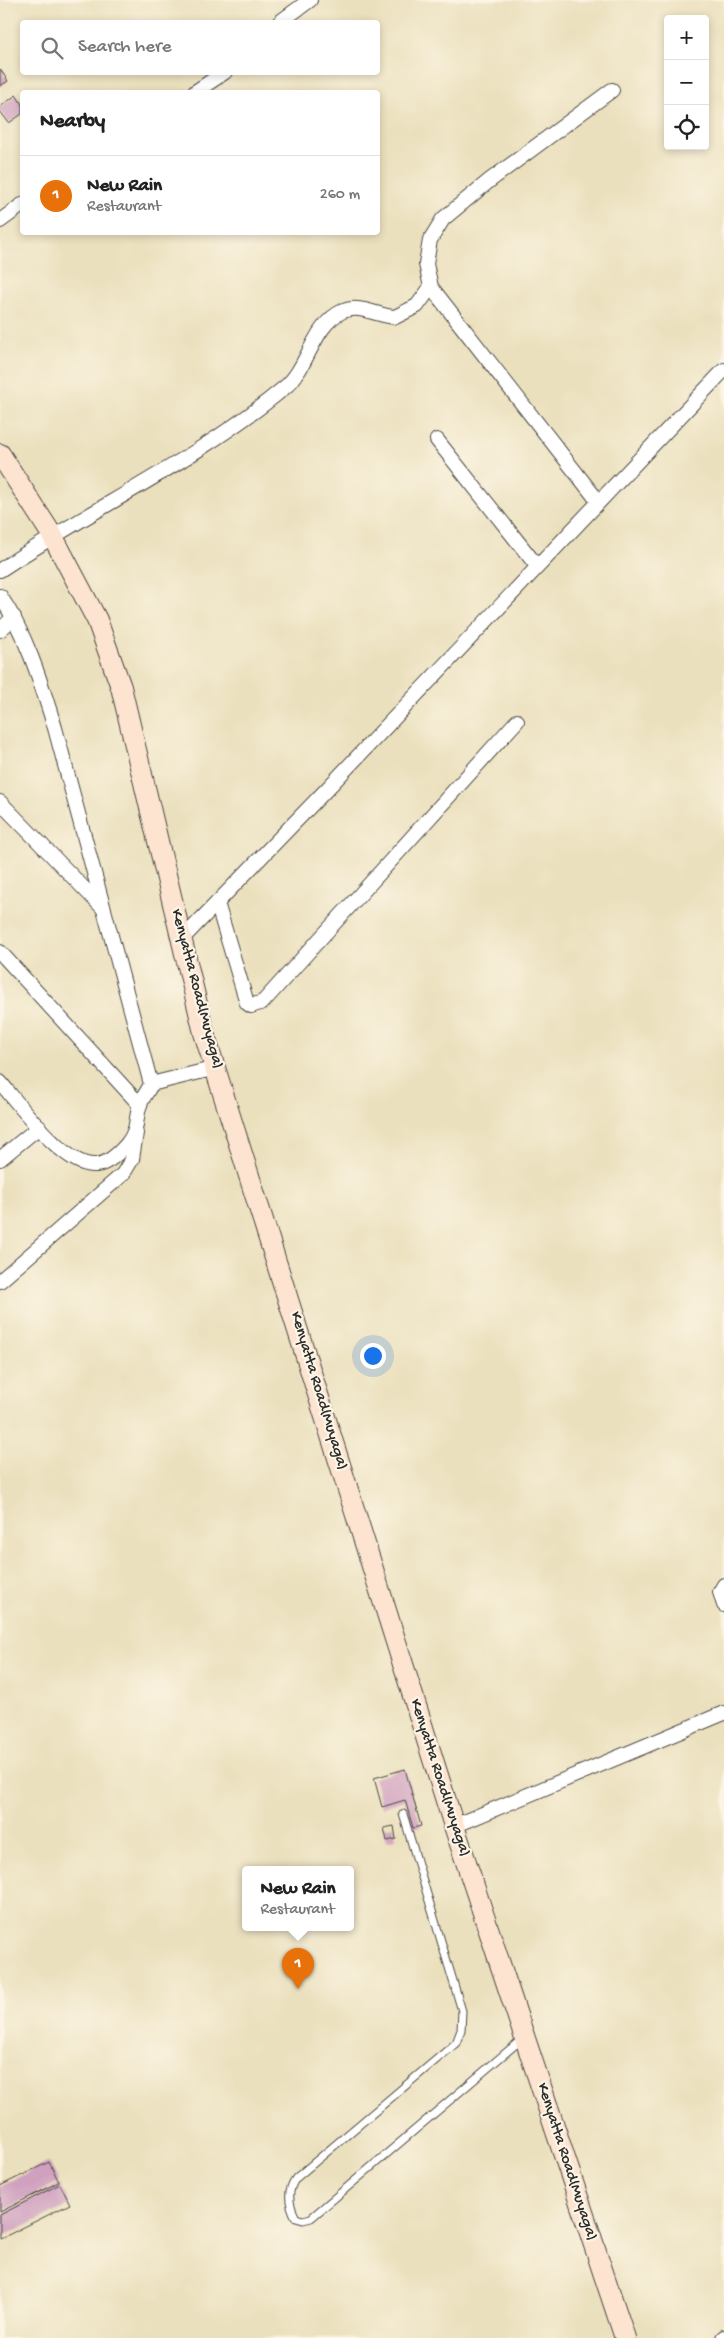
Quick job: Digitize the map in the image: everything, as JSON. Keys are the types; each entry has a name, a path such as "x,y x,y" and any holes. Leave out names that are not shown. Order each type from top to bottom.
{"main road":[{"name":"Kenyatta Road(Muyaga)","path":"0,454 52,535 98,620 121,688 204,1033 454,1826 625,2338"}],"street":[{"path":"283,20 310,0"},
{"path":"198,90 221,75"},
{"path":"598,501 431,288 426,264 430,240 443,220 489,181 612,90"},
{"path":"0,221 20,206"},
{"path":"0,570 52,535 198,449 284,388 299,374 312,347 329,322 343,312 360,308 395,317 417,306 431,288"},
{"path":"182,939 327,790 598,501 724,370"},
{"path":"437,440 537,566"},
{"path":"0,596 14,617 40,681 55,728 151,1084 140,1105 132,1159 123,1174 0,1281"},
{"path":"0,630 14,617"},
{"path":"216,903 248,1003 252,1006 257,1005 263,1002 517,722"},
{"path":"0,802 105,910"},
{"path":"0,952 140,1105"},
{"path":"151,1084 216,1068"},
{"path":"0,1082 51,1142 79,1161 95,1165 108,1161 127,1144 137,1128"},
{"path":"0,1159 39,1127"},
{"path":"724,1584 720,1592 724,1605"},
{"path":"454,1826 724,1712"}],"lane":[{"path":"403,1814 462,2011 460,2030 456,2043 296,2178 292,2184 289,2197 296,2218 303,2220 311,2218 524,2037"}],"building":[{"path":"0,69 8,81 0,86"},
{"path":"16,95 20,101 20,115 9,123 0,111 0,107"},
{"path":"405,1769 421,1826 413,1828 405,1800 382,1807 374,1778"},
{"path":"394,1826 396,1839 387,1841 384,1828"},
{"path":"49,2162 59,2182 0,2212 0,2186"},
{"path":"60,2184 70,2204 0,2239 0,2215"}],"place":[{"name":"New Rain","path":"298,1989"}]}
